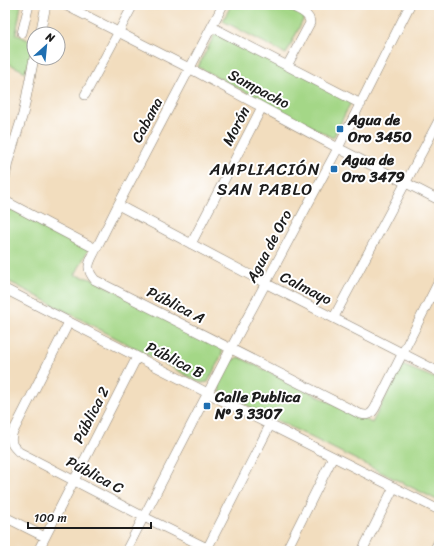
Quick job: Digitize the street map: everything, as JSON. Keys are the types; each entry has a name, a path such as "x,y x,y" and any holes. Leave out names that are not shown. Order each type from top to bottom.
{"street":[{"path":"22,33 28,5"},
{"path":"42,26 46,5"},
{"name":"Sampacho","path":"65,5 262,106 338,148 439,200"},
{"path":"85,95 133,5"},
{"name":"Cabana","path":"96,249 223,5"},
{"path":"287,66 310,23 310,19 306,14 289,5"},
{"name":"Agua de Oro","path":"144,517 207,393 361,104 410,5"},
{"path":"212,27 361,104"},
{"path":"5,178 8,162 23,114 32,66"},
{"name":"Morón","path":"191,244 262,106"},
{"path":"334,317 439,120"},
{"path":"5,201 96,249"},
{"name":"Calmayo","path":"118,205 265,283 439,372"},
{"name":"Pública A","path":"96,249 89,263 88,269 95,280 360,414 372,413 403,353"},
{"path":"403,353 439,281"},
{"name":"Pública B","path":"5,289 439,510"},
{"name":"Pública C","path":"69,322 12,434 11,441 13,446 19,452 208,550"},
{"name":"Pública 2","path":"38,551 137,357"},
{"path":"208,550 270,425"},
{"path":"286,551 333,457"},
{"path":"362,551 394,487"},
{"path":"5,517 45,537"},
{"path":"126,551 144,517"},
{"path":"434,551 439,541"}],"green space":[{"path":"5,5 21,5 16,34 26,39 26,66 28,66 26,72 5,62"},
{"path":"231,5 283,5 305,16 286,54 223,21"},
{"path":"217,30 352,100 333,138 198,67"},
{"path":"5,210 14,210 89,248 75,275 95,280 222,348 222,354 208,382 201,383 5,280"},
{"path":"239,357 372,423 402,365 439,380 439,501 220,392 219,384 230,361"}],"place":[{"name":"Agua de Oro 3450","path":"340,129"},
{"name":"Agua de Oro 3479","path":"334,169"},
{"name":"Calle Publica Nº 3 3307","path":"207,406"}],"district":[{"name":"AMPLIACIÓN SAN PABLO","path":"265,179"}]}
